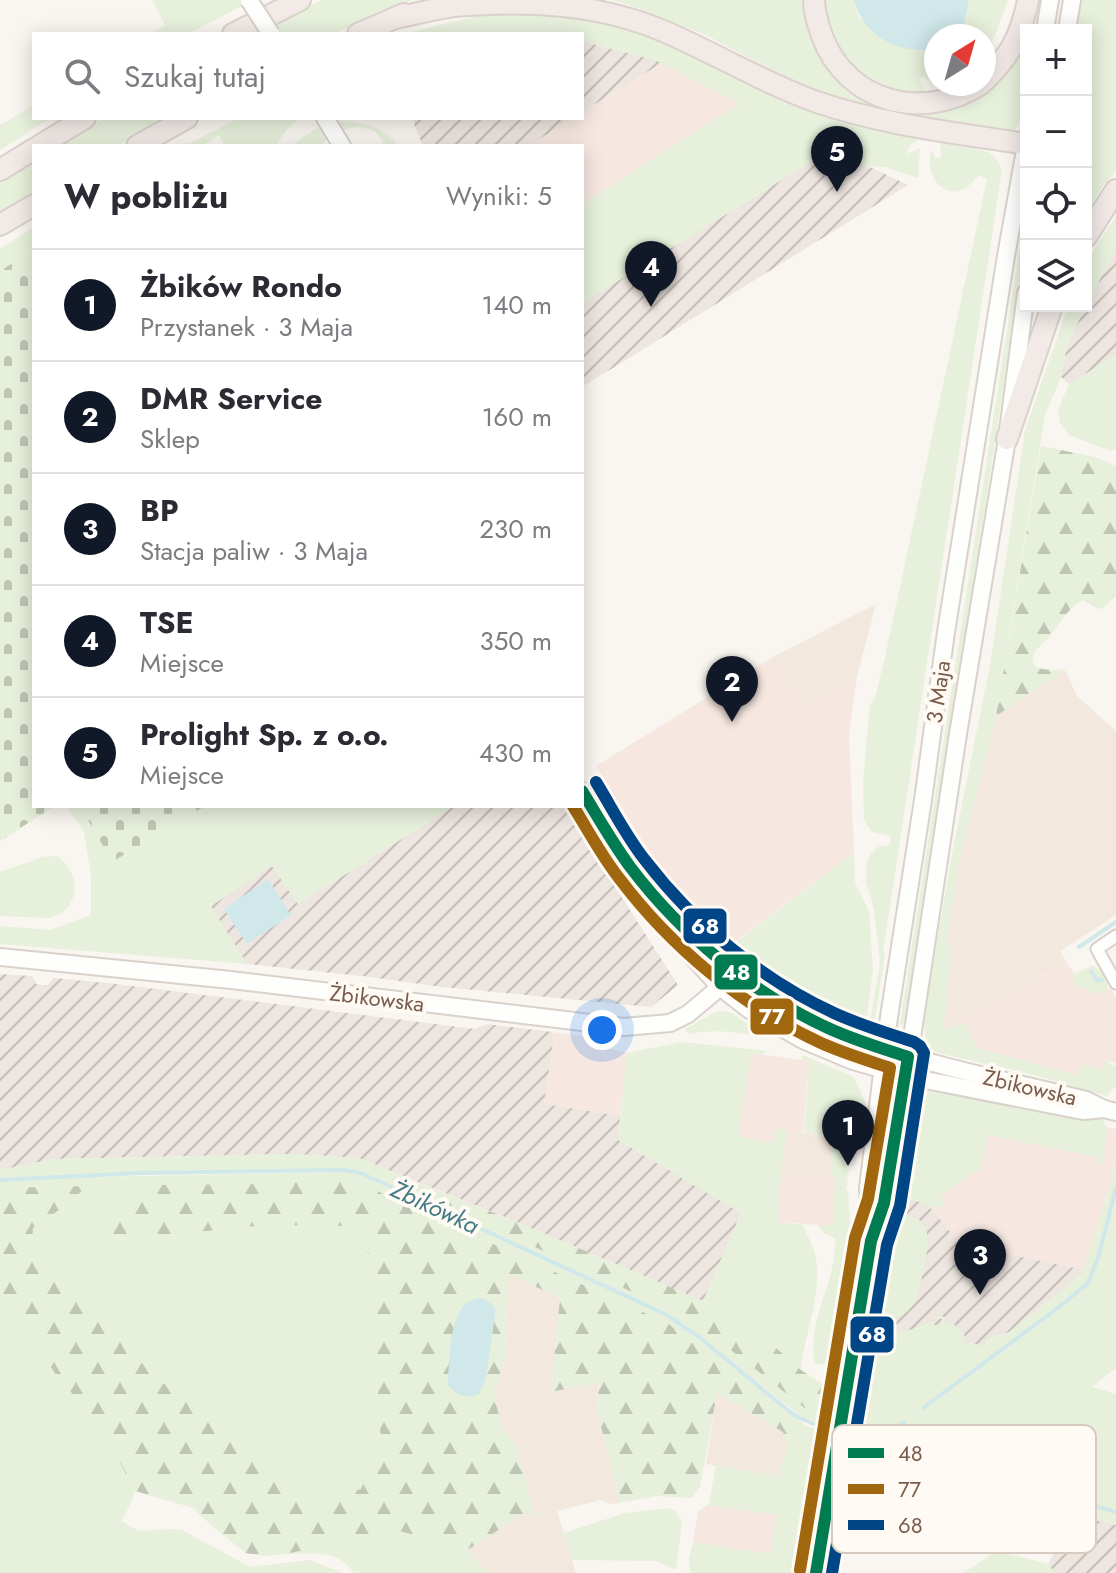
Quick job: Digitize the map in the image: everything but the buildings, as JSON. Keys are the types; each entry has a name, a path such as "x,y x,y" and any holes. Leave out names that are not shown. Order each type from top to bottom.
{"highway":[{"path":"237,32 300,0"},
{"path":"363,32 442,0"},
{"path":"395,18 455,5 510,0 558,2 619,14 839,109 915,126 1020,143"},
{"path":"814,0 818,26 825,44 832,57 855,82 876,95 912,104 938,103 959,96"},
{"path":"996,70 1011,50 1028,0"},
{"path":"43,144 82,120"},
{"path":"141,144 183,120"},
{"path":"0,170 32,150"},
{"path":"1092,228 1116,190"},
{"path":"0,225 32,206"},
{"path":"1007,439 1050,312"}],"main road":[{"path":"249,0 270,32"},
{"path":"1046,24 1050,0"},
{"path":"1068,24 1072,0"},
{"path":"326,120 340,143"},
{"name":"3 Maja","path":"871,1241 868,1188 882,1070 946,632 1022,168"},
{"name":"3 Maja","path":"841,1425 871,1241 884,1203 905,1076 1007,439 1024,312"},
{"path":"584,794 637,876"},
{"name":"Żbikowska","path":"637,876 737,973 818,1024 908,1057 1086,1100 1110,1110"},
{"name":"Żbikowska","path":"637,876 641,890 659,920 720,987 748,1009 803,1040 905,1076 1083,1111 1110,1110"},
{"name":"Żbikowska","path":"0,957 231,980 624,1027 670,1023 688,1014 737,973"},
{"name":"3 Maja","path":"816,1573 832,1476"}],"street":[{"path":"1116,936 1097,949 1116,983"}],"shaded area":[{"path":"584,42 662,63 584,111"},
{"path":"662,63 740,104 584,203 584,144 531,144 570,120 584,120 584,111"},
{"path":"570,120 531,144 422,144 413,121"},
{"path":"832,149 908,185 584,386 584,302"},
{"path":"1116,250 1116,355 1069,384 1061,377 1067,345 1083,312 1092,312 1092,294"},
{"path":"876,604 857,676 802,708 771,658"},
{"path":"771,658 802,708 857,676 849,735 854,852 730,946 693,910 686,896 679,897 642,858 648,853 596,766"},
{"path":"1065,670 1077,696 1116,731 1116,915 1060,951 1067,963 943,1031 952,953 947,945 957,870 996,716"},
{"path":"451,808 564,808 678,985 651,1007 247,964 210,906 272,866 298,904"},
{"path":"1067,963 1073,972 1074,984 1100,994 1111,988 1116,998 1116,1063 1105,1061 1101,1071 1082,1064 1077,1075 977,1048 966,1022 956,1026 955,1022 991,1006"},
{"path":"0,974 32,976 36,984 43,985 48,985 54,978 475,1029 487,1024 552,1032 544,1104 620,1116 618,1140 741,1213 703,1301 359,1158 294,1154 54,1159 0,1170"},
{"path":"552,1032 602,1039 610,1049 627,1053 620,1116 544,1104"},
{"path":"751,1053 809,1061 803,1132 775,1129 774,1143 738,1137"},
{"path":"955,1098 1116,1129 1116,1152 1110,1184 1084,1270 964,1245 927,1204 909,1199 921,1120"},
{"path":"787,1130 832,1136 832,1176 781,1173"},
{"path":"781,1173 835,1176 833,1226 778,1222"},
{"path":"909,1199 927,1204 964,1245 1084,1270 1009,1332 987,1340 986,1346 935,1349 885,1345"},
{"path":"508,1274 560,1298 551,1392 599,1381 597,1412 619,1503 600,1500 557,1511 576,1573 486,1573 469,1549 525,1513 539,1514 533,1510 517,1447 502,1428 494,1394 505,1358"},
{"path":"717,1393 783,1432 788,1444 779,1476 706,1464"},
{"path":"707,1505 777,1515 770,1555 693,1542 698,1512"},
{"path":"1096,1520 1116,1525 1116,1573 1055,1573 1048,1564 1054,1553 1096,1553"}],"green space":[{"path":"152,0 253,0 192,32 153,32 165,25"},
{"path":"323,0 412,0 338,32 258,32"},
{"path":"613,0 805,0 866,96 924,93 924,96 996,96 996,82 1020,51 1020,121 1014,130 866,106 771,71 708,36"},
{"path":"825,0 854,0 859,17 924,51 924,77 919,79 924,93 888,86 855,68 833,39"},
{"path":"969,0 1008,0 996,33 996,24 964,24"},
{"path":"1082,0 1116,0 1116,171 1092,205 1092,24 1078,24"},
{"path":"505,9 567,12 618,25 693,56 798,107 843,123 919,139 909,146 907,154 920,148 918,178 885,167 868,166 832,149 584,302 584,203 739,104 655,60 584,42 584,32 412,32"},
{"path":"32,106 32,120 48,120 0,150 0,125"},
{"path":"102,120 162,120 120,144 61,144"},
{"path":"235,120 298,120 276,144 224,144 219,135 205,144 189,144"},
{"path":"333,121 378,129 396,144 381,144 384,142 375,132 353,127 338,132 323,144 295,144"},
{"path":"940,143 989,152 1002,170 875,1019 871,1018 880,962 874,909 866,881 867,861 878,847 890,845 891,836 872,832 864,820 863,782 870,705 875,698 884,662 987,179 980,175 959,191 944,189 934,179 930,165 932,150 935,159 941,157"},
{"path":"32,161 32,194 0,214 0,181"},
{"path":"1116,216 1116,250 1092,294 1092,253"},
{"path":"32,228 32,251 0,271 0,249"},
{"path":"1020,246 1020,280 905,1025 900,1024"},
{"path":"32,251 32,808 52,808 0,841 0,271"},
{"path":"1066,312 1083,312 1067,345 1061,377 1045,415 996,716 957,870 947,944 952,953 943,1030 966,1022 977,1048 1077,1075 1082,1064 1101,1070 1105,1061 1116,1066 1116,1086 1107,1096 938,1053 929,1046 925,1028 922,1027 952,854 990,665 1025,431"},
{"path":"1116,355 1116,448 1110,451 1069,435 1060,423 1058,410 1069,384"},
{"path":"1041,446 1095,457 1116,466 1116,596 1103,608 1098,609 1083,600 1068,612 1033,655 1034,664 1040,668 1065,670 996,716"},
{"path":"67,808 81,808 112,862 202,808 451,808 298,904 272,866 211,906 247,964 0,944 0,926 50,930 91,915 91,875 84,832"},
{"path":"81,808 202,808 112,862"},
{"path":"854,852 855,883 869,911 873,970 867,1015 855,1029 849,1030 793,1004 730,959 730,947"},
{"path":"57,856 71,872 74,881 72,900 67,907 49,918 0,916 0,872 43,857"},
{"path":"1092,966 1101,972 1106,982 1108,990 1100,994 1073,984 1073,974"},
{"path":"723,1011 732,1013 768,1038 719,1031 689,1034 685,1029"},
{"path":"682,1042 766,1051 762,1055 751,1054 738,1136 773,1143 775,1129 787,1130 778,1222 803,1225 817,1268 815,1297 801,1370 775,1347 762,1342 703,1301 741,1213 618,1140 627,1053"},
{"path":"802,1055 854,1077 867,1106 846,1169 849,1170 846,1190 852,1256 835,1363 831,1365 814,1361 813,1344 834,1261 835,1238 825,1234 817,1225 833,1225 835,1177 832,1176 832,1136 840,1129 825,1136 804,1132 809,1061 802,1060"},
{"path":"940,1091 1101,1118 1107,1127 1102,1164 1096,1166 1097,1157 988,1135 981,1168 940,1197 945,1205 935,1208 914,1200 897,1199 906,1166 914,1167 915,1160 907,1158 918,1100 925,1092"},
{"path":"1116,1152 1116,1368 1092,1387 1116,1394 1116,1525 1096,1520 1096,1425 856,1425 864,1354 880,1335 906,1331 934,1321 934,1325 941,1326 942,1319 934,1318 938,1316 946,1317 944,1322 949,1324 951,1321 965,1336 964,1342 986,1346 987,1340 1009,1332 1082,1274 1110,1185"},
{"path":"294,1154 359,1158 439,1191 433,1196 572,1265 666,1307 732,1351 823,1420 823,1424 804,1419 667,1313 359,1170 184,1170 0,1179 0,1170 54,1159"},
{"path":"349,1172 366,1176 667,1316 806,1426 822,1431 820,1446 826,1447 806,1573 690,1573 693,1542 770,1554 777,1515 707,1505 716,1465 779,1476 788,1444 786,1440 796,1428 669,1324 353,1180 310,1179 257,1184 118,1240 265,1225 346,1226 366,1239 381,1442 362,1489 304,1506 203,1418 198,1403 174,1392 153,1375 120,1338 82,1308 60,1281 31,1254 33,1228 72,1201 85,1186 0,1188 0,1182 94,1177"},
{"path":"310,1179 353,1180 669,1324 796,1428 786,1440 783,1432 717,1393 700,1487 692,1498 656,1496 619,1503 597,1412 599,1382 551,1392 560,1298 508,1274 505,1358 494,1394 502,1428 517,1447 533,1510 542,1515 525,1513 469,1549 399,1531 285,1554 264,1556 246,1553 193,1508 135,1491 102,1429 54,1372 38,1346 0,1308 0,1188 86,1186 72,1201 33,1228 31,1254 60,1281 82,1308 120,1338 153,1375 174,1392 198,1403 203,1418 304,1506 361,1489 381,1442 366,1239 346,1226 265,1225 118,1240 107,1232 129,1205 160,1185 257,1184"},
{"path":"439,1191 703,1301 762,1342 775,1347 828,1388 823,1420 732,1351 666,1307 433,1197"},
{"path":"911,1216 924,1225 927,1249 915,1302 904,1314 886,1317 887,1313 879,1306 877,1297 893,1217"},
{"path":"0,1308 38,1346 54,1372 102,1429 135,1491 121,1521 139,1531 182,1530 250,1567 310,1560 342,1573 0,1573"},
{"path":"668,1508 676,1512 682,1522 676,1570 656,1561 572,1560 564,1533 625,1513"},
{"path":"399,1531 469,1549 486,1573 354,1573 331,1556 285,1554"},
{"path":"994,1553 1005,1553 1048,1564 1055,1573 963,1573"}],"water":[{"path":"854,0 969,0 964,24 924,24 924,50 896,46 885,40 866,24"},
{"path":"268,879 291,915 247,944 224,909"},
{"path":"481,1298 495,1310 486,1375 475,1396 463,1396 448,1385 451,1340 462,1307"}],"waterway":[{"path":"1079,947 1116,922"},
{"path":"1091,971 1097,980 1102,980"},
{"name":"Żbikówka","path":"0,1180 140,1173 343,1170 361,1173 667,1315 699,1337 789,1411 817,1425"},
{"path":"923,1408 1088,1283 1098,1258 1116,1188"},
{"path":"900,1425 904,1422"},
{"name":"Żbikówka","path":"1096,1506 1116,1512"}],"transit line":[{"name":"68","path":"596,782 625,832 664,884 730,948 807,999 834,1013 914,1042 924,1053 900,1206 887,1245 857,1425"},
{"name":"48","path":"584,794 618,850 651,893 720,960 772,998 800,1014 848,1036 908,1057 884,1203 871,1241 841,1425"},
{"name":"77","path":"574,808 606,860 639,903 710,973 792,1028 829,1047 890,1068 868,1199 855,1238 800,1570"},
{"name":"48","path":"816,1573 832,1476"},
{"name":"68","path":"832,1573 835,1553"}],"place":[{"name":"Prolight Sp. z o.o.","path":"837,192"},
{"name":"TSE","path":"651,307"},
{"name":"DMR Service","path":"732,722"},
{"name":"Żbików Rondo","path":"848,1166"},
{"name":"BP","path":"980,1295"}]}
